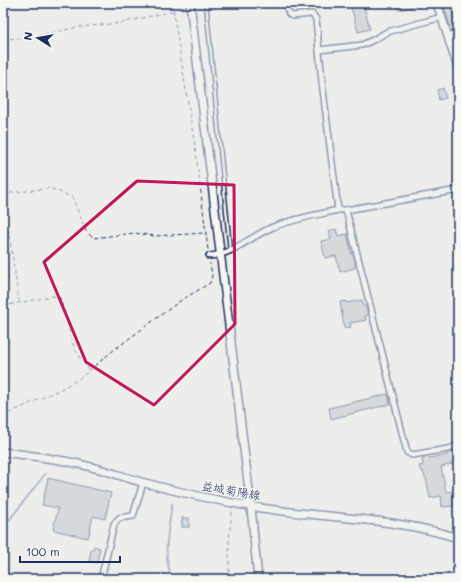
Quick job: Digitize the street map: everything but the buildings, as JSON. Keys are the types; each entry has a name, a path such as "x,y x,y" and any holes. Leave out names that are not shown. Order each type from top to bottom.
{"street":[{"path":"190,3 251,507 258,579"},
{"path":"285,3 289,14 292,16 312,14 316,19 322,82 338,210"},
{"path":"438,3 458,68"},
{"path":"319,50 362,45 387,32 442,17"},
{"path":"209,256 220,256 271,228 284,223 338,210 346,210 458,190"},
{"path":"346,210 407,452 412,455 458,446"},
{"name":"益城菊陽線","path":"3,452 44,457 99,469 143,483 199,497 251,507 299,514 396,524 440,532 458,538"},
{"path":"101,579 114,524 119,518 133,516 143,483"}],"lane":[{"path":"206,3 230,250"},
{"path":"448,36 458,31"}],"path":[{"path":"3,416 79,379 115,349 180,302 210,283 212,276 196,153 172,3"},
{"path":"3,39 27,38 79,27 121,23 174,11"},
{"path":"3,194 50,188 72,197 86,231 93,238 135,234 154,236 206,232"},
{"path":"3,209 10,239 19,302"},
{"path":"3,306 54,296 60,298 75,350 90,371"},
{"path":"228,579 232,503"}],"highlighted area":[{"path":"137,181 234,185 235,324 154,405 86,362 44,262"}],"waterway":[{"path":"3,528 46,473"},
{"path":"172,504 167,542 167,561 173,579"}]}
